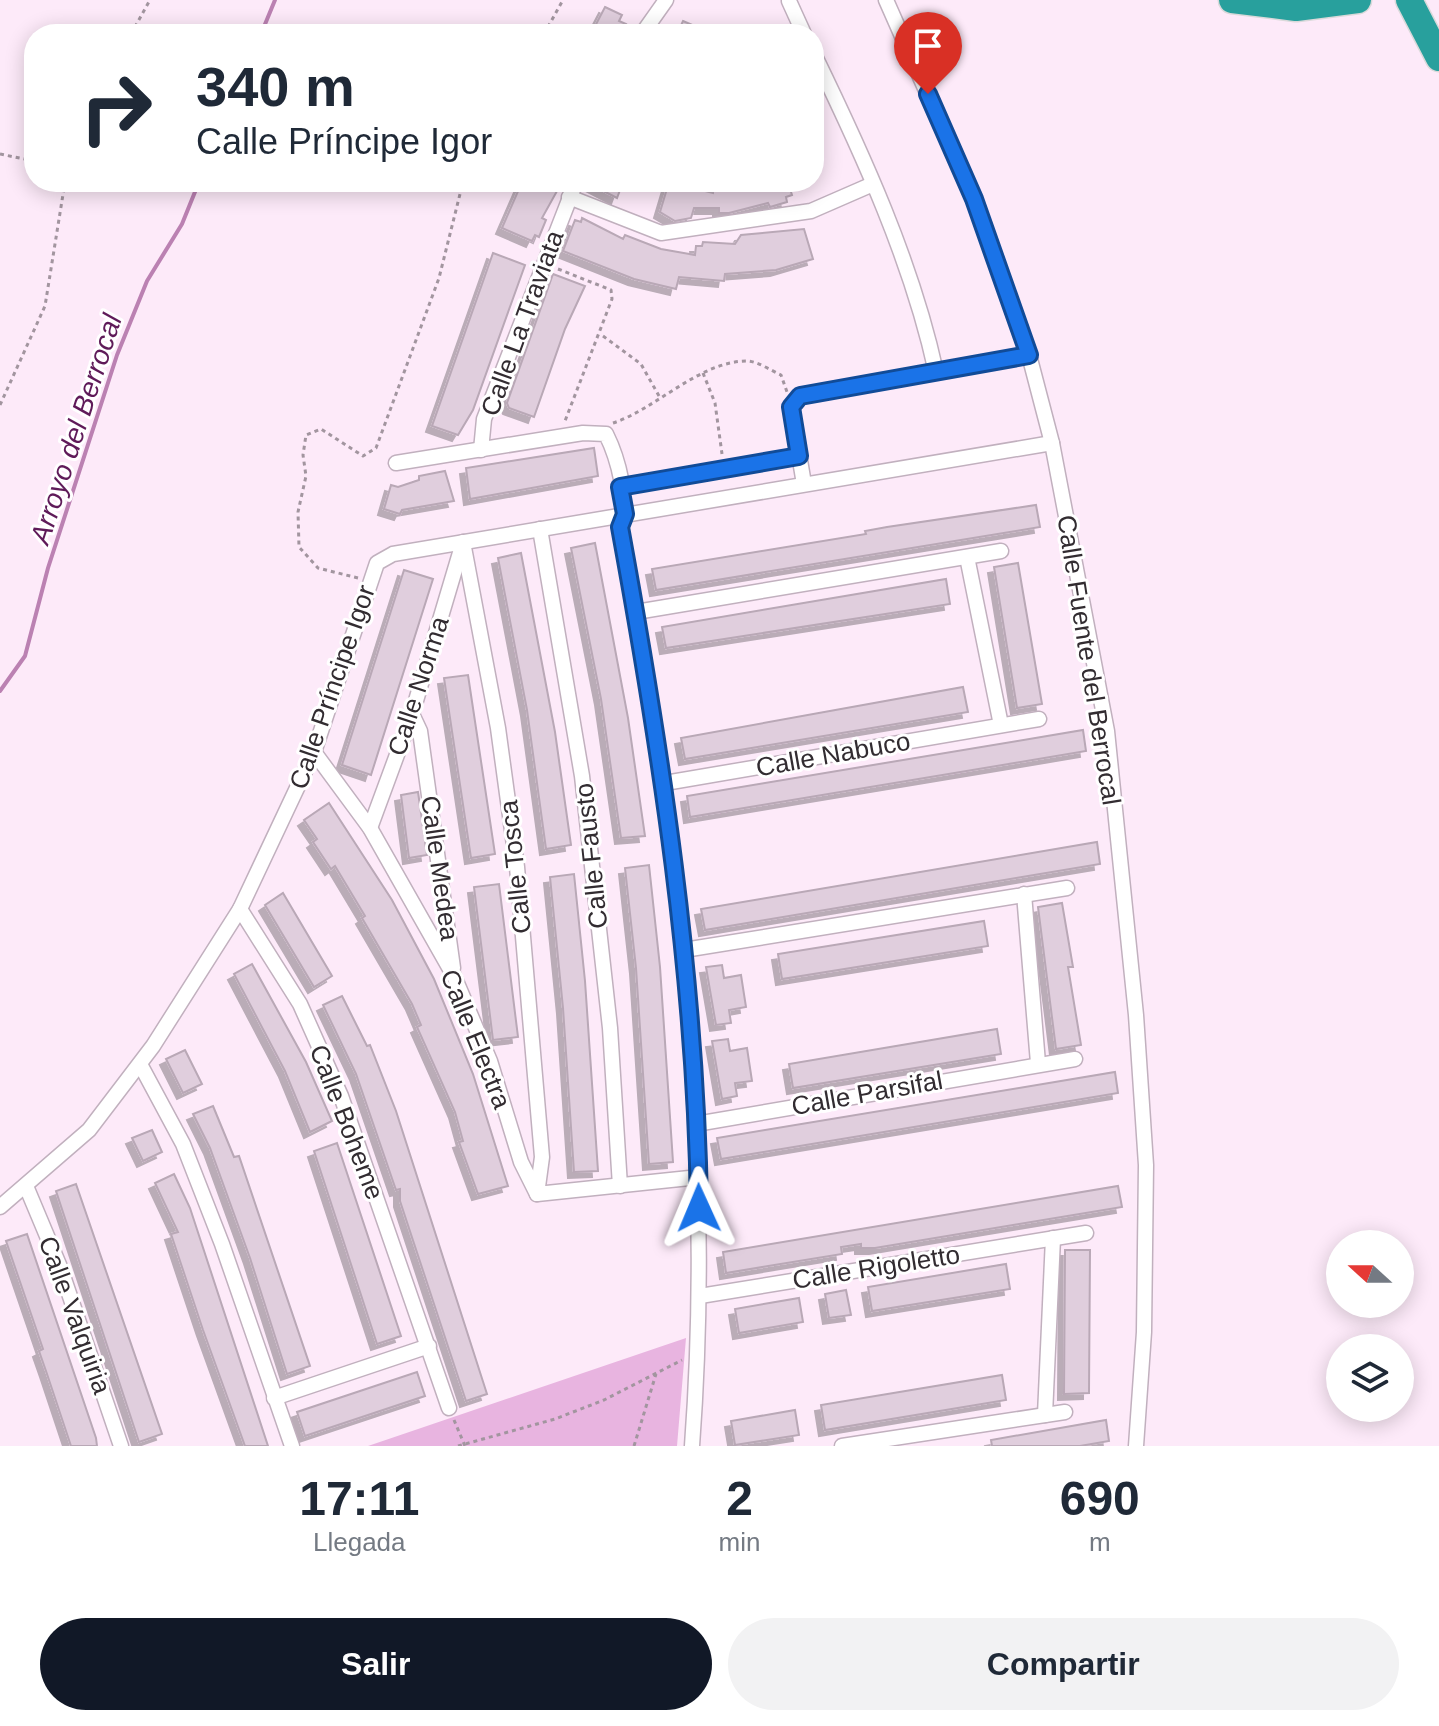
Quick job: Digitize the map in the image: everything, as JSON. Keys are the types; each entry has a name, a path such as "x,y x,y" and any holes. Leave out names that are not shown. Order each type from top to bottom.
{"highway":[{"path":"1232,0 1296,8 1358,0"},
{"path":"1418,3 1439,31"},
{"path":"1418,3 1439,58"}],"street":[{"path":"649,24 666,0"},
{"name":"Calle Fuente del Berrocal","path":"886,0 974,199 1029,355 1052,443 1107,731 1136,1015 1146,1165 1144,1332 1136,1446"},
{"path":"789,1 799,24"},
{"path":"824,76 873,184 912,287 936,372"},
{"name":"Calle La Traviata","path":"569,197 661,233 811,211 873,184"},
{"name":"Calle La Traviata","path":"481,450 484,419 571,192"},
{"path":"804,484 792,403 800,396 1029,355"},
{"name":"Calle La Traviata","path":"396,463 583,433 606,434"},
{"path":"606,434 612,447 625,514 620,527 665,783 684,950 699,1177 699,1351 692,1446"},
{"name":"Calle Príncipe Igor","path":"0,1207 89,1130 140,1064 240,909 314,752 377,563 393,554 1052,443"},
{"path":"620,487 799,456"},
{"name":"Calle Fausto","path":"540,529 582,776 610,1028 620,1186"},
{"name":"Calle Norma","path":"370,828 412,714 463,542"},
{"name":"Calle Tosca","path":"463,542 498,728 517,867 542,1157 537,1194"},
{"path":"636,612 1001,551"},
{"path":"967,557 1001,725"},
{"name":"Calle Medea","path":"412,714 420,731 454,976"},
{"name":"Calle Nabuco","path":"665,783 1039,719"},
{"name":"Calle Electra","path":"314,752 370,828 454,976 490,1061 521,1162 537,1194"},
{"path":"684,950 1067,888"},
{"path":"1024,894 1038,1063"},
{"name":"Calle Boheme","path":"240,909 300,1004 341,1096 449,1408"},
{"name":"Calle Parsifal","path":"696,1124 1075,1059"},
{"path":"140,1064 183,1144 222,1244 292,1446"},
{"path":"537,1194 699,1177"},
{"name":"Calle Valquiria","path":"26,1186 60,1267 121,1446"},
{"name":"Calle Rigoletto","path":"700,1296 1086,1233"},
{"path":"1045,1415 1053,1238"},
{"path":"274,1398 429,1346"},
{"path":"842,1446 1065,1412"}],"path":[{"path":"137,24 150,0"},
{"path":"550,24 563,0"},
{"path":"0,154 24,159"},
{"path":"0,405 45,306 63,192"},
{"path":"369,581 318,568 299,547 298,512 306,476 303,455 306,435 321,429 363,456 376,448 439,278 460,192"},
{"path":"544,264 611,290 612,299 601,335 559,437"},
{"path":"601,335 641,364 659,396"},
{"path":"606,434 610,424 633,416 659,396 680,389 703,373 748,360 781,375 792,403"},
{"path":"703,373 715,403 725,469"},
{"path":"458,1446 555,1419 656,1374 699,1351"},
{"path":"634,1446 656,1374"},
{"path":"449,1408 465,1445"}],"shaded area":[{"path":"686,1338 677,1446 368,1446"}],"building":[{"path":"605,7 622,15 619,21 626,24 596,24"},
{"path":"518,192 556,192 542,218 546,220 539,237 535,235 532,241 502,228"},
{"path":"605,192 619,192 617,198"},
{"path":"666,192 791,192 792,195 786,197 787,202 770,207 768,203 729,213 719,213 719,208 694,208 691,218 675,221 660,212"},
{"path":"582,218 623,239 625,235 661,249 695,255 696,246 702,246 703,242 735,244 741,235 804,229 813,259 776,270 725,274 724,281 679,277 676,289 634,279 563,251 575,220 581,222"},
{"path":"493,253 525,265 473,410 458,435 432,426"},
{"path":"553,274 585,286 565,329 534,417 509,408 507,403"},
{"path":"594,448 598,476 470,499 466,468"},
{"path":"445,471 454,501 402,510 400,514 384,509 391,485 398,487 419,480 419,476"},
{"path":"1036,505 1040,527 656,590 652,569 866,534 865,531 887,527"},
{"path":"595,543 628,718 645,836 621,838 601,699 571,548"},
{"path":"521,553 555,732 571,845 546,849 527,710 498,558"},
{"path":"1018,563 1042,704 1017,708 994,567"},
{"path":"404,570 433,579 371,775 342,765"},
{"path":"946,579 950,604 666,648 662,627"},
{"path":"468,675 495,854 471,858 444,678"},
{"path":"963,687 968,712 685,759 681,738"},
{"path":"1083,730 1086,751 690,817 687,796"},
{"path":"418,792 427,855 409,858 401,795"},
{"path":"329,803 392,900 434,979 473,1074 508,1186 478,1194 459,1142 463,1141 455,1112 417,1027 421,1025 412,1004 335,866 331,869 313,842 317,839 304,820"},
{"path":"1097,842 1100,864 705,930 701,909"},
{"path":"649,865 660,967 673,1162 649,1164 636,968 625,868"},
{"path":"574,874 598,1171 574,1172 550,877"},
{"path":"499,884 518,1037 493,1040 474,887"},
{"path":"283,893 332,976 314,987 265,905"},
{"path":"1062,903 1073,967 1068,967 1081,1045 1056,1049 1038,907"},
{"path":"984,921 988,946 782,979 778,954"},
{"path":"252,964 306,1062 332,1121 310,1132 285,1071 234,974"},
{"path":"722,965 724,978 741,975 746,1007 729,1010 731,1023 716,1025 706,967"},
{"path":"342,996 367,1046 370,1045 396,1111 487,1394 466,1401 400,1201 400,1189 396,1190 356,1074 323,1005"},
{"path":"997,1029 1001,1054 793,1088 789,1064"},
{"path":"728,1039 730,1051 747,1048 752,1081 735,1083 737,1096 722,1099 712,1041"},
{"path":"185,1050 202,1084 183,1093 166,1059"},
{"path":"1115,1072 1118,1093 721,1159 717,1138"},
{"path":"213,1106 234,1157 239,1156 310,1366 287,1374 250,1258 210,1148 193,1114"},
{"path":"152,1130 162,1152 143,1161 132,1138"},
{"path":"337,1143 401,1336 377,1344 314,1151"},
{"path":"174,1174 190,1208 268,1446 245,1446 203,1330 171,1234 178,1232 155,1183"},
{"path":"76,1184 162,1434 139,1442 56,1191"},
{"path":"1118,1186 1122,1207 875,1248 861,1248 861,1244 841,1247 842,1254 726,1273 723,1252"},
{"path":"27,1234 97,1446 71,1446 39,1351 43,1349 6,1241"},
{"path":"1065,1250 1090,1250 1089,1393 1064,1394"},
{"path":"1006,1264 1010,1289 872,1311 868,1287"},
{"path":"846,1290 851,1315 829,1318 825,1294"},
{"path":"799,1298 803,1322 739,1333 735,1309"},
{"path":"417,1372 425,1396 305,1436 297,1412"},
{"path":"1002,1375 1006,1400 825,1430 821,1405"},
{"path":"795,1410 799,1435 735,1445 731,1421"},
{"path":"1106,1420 1109,1441 1080,1446 992,1446 991,1440"}],"waterway":[{"name":"Arroyo del Berrocal","path":"265,24 275,0"},
{"name":"Arroyo del Berrocal","path":"0,691 25,656 48,568 117,355 147,281 182,224 195,192"}],"route":[{"path":"699,1208 691,1033 676,877 665,783 620,527 625,514 620,487 799,456 791,407 800,396 1029,355 974,199 928,94"}]}
